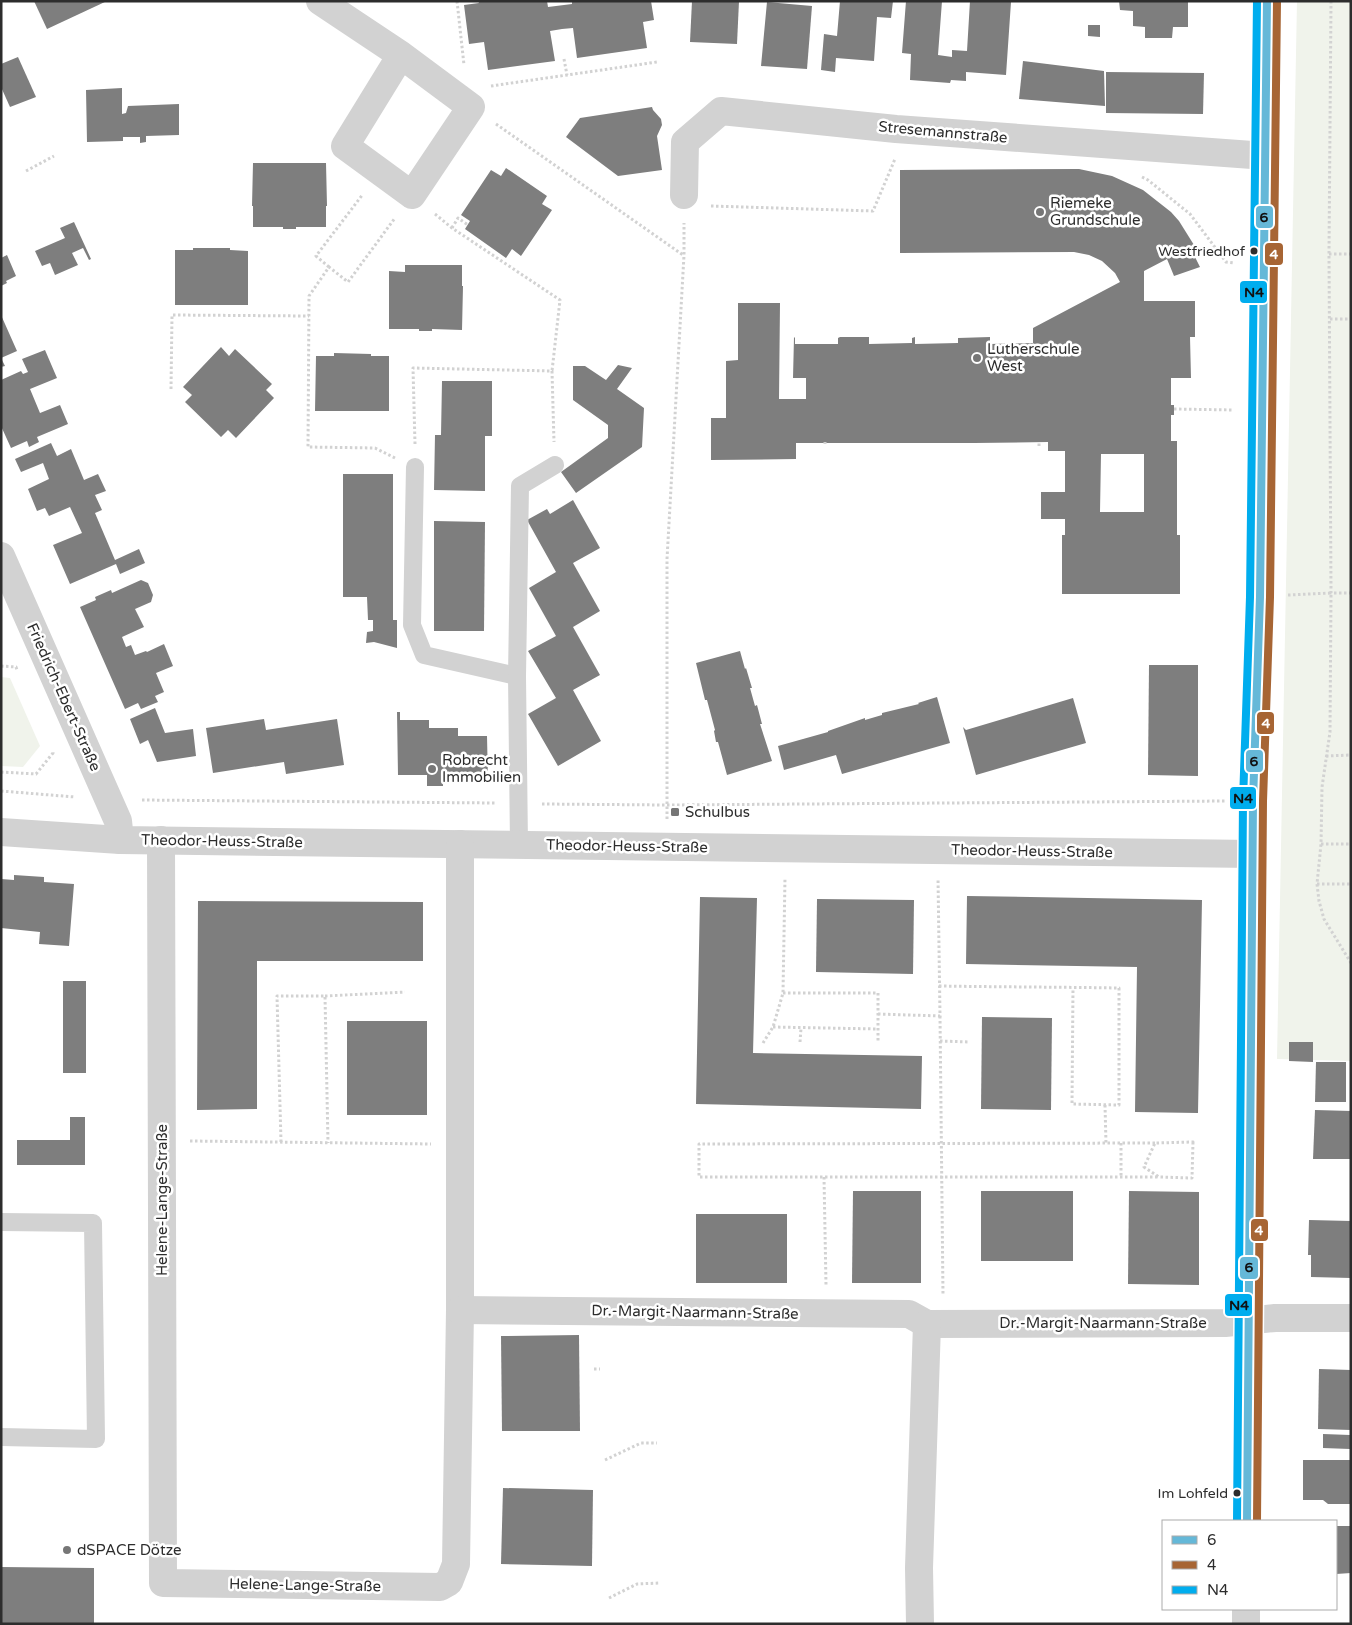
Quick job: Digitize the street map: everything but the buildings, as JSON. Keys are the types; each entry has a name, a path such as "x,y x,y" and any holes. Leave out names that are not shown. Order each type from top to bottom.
{"street":[{"path":"320,1 401,55 478,97 412,195 345,146 401,55"},
{"path":"1247,1520 1253,801 1260,597 1267,1"},
{"name":"Stresemannstraße","path":"684,200 685,142 721,111 896,128 1266,156"},
{"name":"Friedrich-Ebert-Straße","path":"1,556 109,799 118,821 120,840"},
{"name":"Theodor-Heuss-Straße","path":"1,832 120,840 1253,854"},
{"name":"Helene-Lange-Straße","path":"161,840 163,1583 440,1587 449,1582 456,1564 460,1310 460,844"},
{"name":"Dr.-Margit-Naarmann-Straße","path":"460,1310 909,1314 935,1323 1225,1323 1248,1320"},
{"path":"1248,1320 1351,1318"},
{"path":"920,1624 920,1568 935,1323"},
{"path":"1246,1610 1246,1624"}],"lane":[{"path":"519,844 517,676 520,486 555,465"},
{"path":"415,467 412,625 424,655 517,676"},
{"path":"1,1222 94,1223 96,1439 1,1437"}],"path":[{"path":"457,1 465,70"},
{"path":"1331,1 1329,254 1330,732 1322,787 1321,844 1317,884 1324,919 1351,963"},
{"path":"564,59 567,75"},
{"path":"478,97 567,75 656,62"},
{"path":"478,97 684,255"},
{"path":"665,846 667,805 667,558 684,255 684,200 874,211 897,153 896,128"},
{"path":"26,172 54,156"},
{"path":"379,171 316,256 348,282 412,195 452,228 560,300 552,371 555,465"},
{"path":"1140,177 1148,180 1190,214 1226,262 1264,264"},
{"path":"452,228 458,218 468,225"},
{"path":"1329,254 1351,254"},
{"path":"329,267 309,296 308,447 375,448 415,467 413,368 552,371"},
{"path":"170,389 172,315 309,316"},
{"path":"1330,319 1351,319"},
{"path":"1174,409 1262,410"},
{"path":"1260,597 1331,592 1351,593"},
{"path":"1,666 16,667 20,676"},
{"path":"1,772 36,774 53,754 50,745"},
{"path":"1326,756 1351,755"},
{"path":"1,791 109,799 518,804 667,805 1253,801"},
{"path":"1321,844 1351,844"},
{"path":"935,1323 941,1177 937,850"},
{"path":"763,1043 773,1027 784,992 786,877"},
{"path":"1317,884 1351,884"},
{"path":"939,986 1119,988 1119,1105 1072,1104 1073,988"},
{"path":"281,1142 278,996 405,992"},
{"path":"784,992 878,993 878,1043"},
{"path":"325,996 328,1143"},
{"path":"878,1014 940,1016"},
{"path":"773,1027 878,1030"},
{"path":"800,1042 801,1028"},
{"path":"940,1041 970,1042"},
{"path":"1105,1105 1106,1143"},
{"path":"189,1141 460,1145"},
{"path":"1193,1142 1192,1178 699,1177 698,1144 1106,1143 1193,1142"},
{"path":"1121,1143 1121,1177"},
{"path":"1155,1143 1144,1167 1160,1177"},
{"path":"824,1177 826,1314"},
{"path":"594,1368 600,1369"},
{"path":"605,1460 641,1442 657,1442"},
{"path":"609,1598 637,1584 659,1584"}],"shaded area":[{"path":"1297,1 1351,1 1351,1061 1277,1059"},
{"path":"1,677 10,678 40,746 23,767 1,766"}],"transit line":[{"name":"N4","path":"1237,1520 1243,801 1250,597 1257,1"},
{"name":"6","path":"1247,1520 1253,801 1260,597 1267,1"},
{"name":"4","path":"1257,1520 1263,801 1270,597 1277,1"}],"place":[{"name":"Riemeke Grundschule","path":"1040,212"},
{"name":"Westfriedhof","path":"1254,251"},
{"name":"Lutherschule West","path":"977,358"},
{"name":"Robrecht Immobilien","path":"432,769"},
{"name":"Schulbus","path":"675,812"},
{"name":"Im Lohfeld","path":"1237,1493"},
{"name":"dSPACE Dötze","path":"67,1550"}]}
